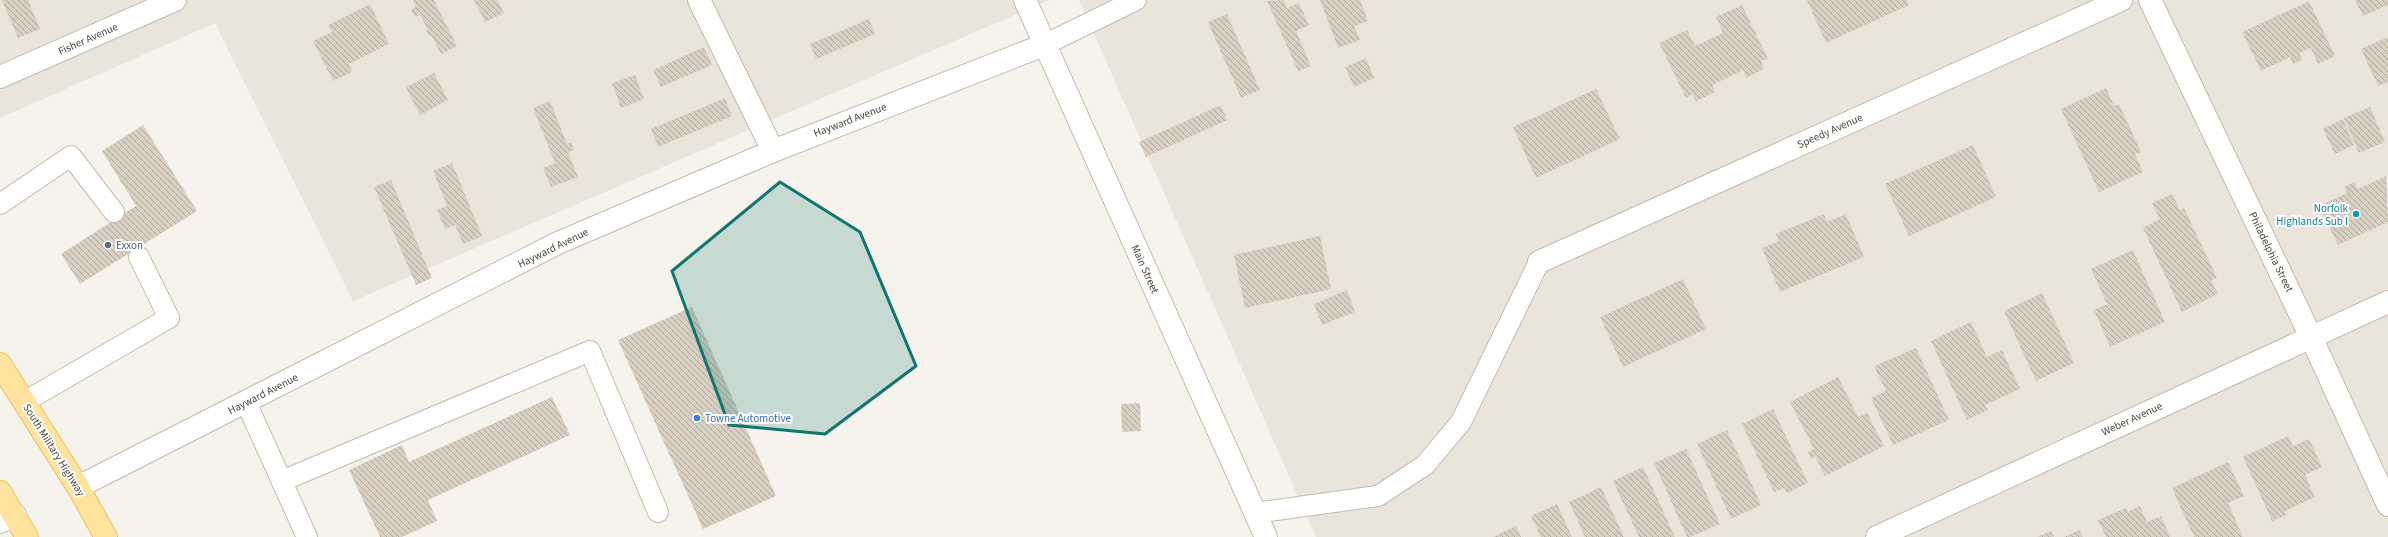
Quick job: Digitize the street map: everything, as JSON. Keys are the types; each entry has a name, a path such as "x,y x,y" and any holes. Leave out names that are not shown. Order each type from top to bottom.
{"main road":[{"name":"South Military Highway","path":"0,364 78,487 106,537"},
{"path":"0,492 7,519 27,537"}],"street":[{"name":"Fisher Avenue","path":"0,77 175,0"},
{"path":"699,0 773,151"},
{"name":"Main Street","path":"1025,0 1266,537"},
{"name":"Speedy Avenue","path":"1538,262 2121,0"},
{"name":"Philadelphia Street","path":"2150,0 2311,337 2388,505"},
{"name":"Hayward Avenue","path":"78,487 558,243 773,151 1044,45"},
{"name":"Weber Avenue","path":"1877,537 2388,302"}],"lane":[{"path":"1044,45 1136,0"},
{"path":"0,204 71,156 114,212"},
{"path":"24,402 169,318 139,257"},
{"path":"1255,512 1378,496 1426,466 1461,422 1538,262"},
{"path":"282,481 590,351 658,512"},
{"path":"246,402 307,537"}],"highlighted area":[{"path":"780,182 860,232 916,366 825,434 729,425 672,271"}],"shaded area":[{"path":"0,0 1049,0 353,301 215,23 0,118"},
{"path":"1079,0 2388,0 2388,537 1316,537"}],"building":[{"path":"2,0 28,0 40,29 18,38"},
{"path":"413,0 434,0 457,46 441,54 431,35 429,36 426,31 428,30 420,15 415,17 411,10 416,7"},
{"path":"474,0 497,0 504,13 485,22"},
{"path":"1284,0 1287,8 1299,3 1309,25 1296,31 1311,66 1298,71 1267,1"},
{"path":"1320,0 1360,0 1368,21 1354,26 1360,40 1338,48"},
{"path":"1807,0 1907,0 1909,5 1826,43"},
{"path":"2355,0 2388,0 2388,5 2363,16"},
{"path":"2309,1 2335,56 2318,64 2311,48 2299,53 2302,60 2293,64 2290,57 2261,71 2242,32"},
{"path":"370,4 389,44 349,64 352,72 333,81 313,41 332,32 328,25"},
{"path":"1742,5 1768,59 1761,61 1764,69 1746,78 1743,70 1712,85 1715,92 1696,101 1692,94 1686,98 1659,43 1687,30 1695,46 1723,33 1716,17"},
{"path":"1227,14 1260,90 1241,98 1208,22"},
{"path":"869,19 875,34 816,59 810,44"},
{"path":"2388,37 2388,82 2378,86 2361,49"},
{"path":"704,47 712,65 661,87 653,70"},
{"path":"1366,58 1374,78 1354,87 1345,67"},
{"path":"434,73 448,100 420,115 406,87"},
{"path":"635,75 644,99 621,108 612,83"},
{"path":"2106,88 2114,106 2119,104 2141,152 2135,154 2143,172 2099,192 2061,109"},
{"path":"1596,89 1620,139 1536,178 1513,127"},
{"path":"725,98 732,116 658,147 651,129"},
{"path":"550,101 567,144 571,142 574,150 568,153 578,177 551,187 543,168 555,163 533,108"},
{"path":"1221,105 1227,120 1146,157 1139,142"},
{"path":"2370,107 2385,142 2359,153 2344,118"},
{"path":"2343,119 2354,145 2335,154 2323,129"},
{"path":"143,125 197,211 80,284 61,254 136,206 102,151"},
{"path":"1973,145 1996,197 1909,236 1885,184"},
{"path":"452,163 482,236 463,244 455,225 445,229 437,210 447,206 433,171"},
{"name":"Norfolk Highlands Sub I","path":"2386,176 2388,222 2338,245 2319,206 2347,193 2344,187 2354,182 2358,189"},
{"path":"391,180 432,278 416,285 374,187"},
{"path":"2172,194 2180,210 2184,208 2217,278 2211,280 2218,294 2182,312 2143,228 2160,219 2152,203"},
{"path":"1824,214 1827,222 1846,214 1864,257 1780,292 1762,248 1779,241 1776,234"},
{"path":"1320,236 1331,289 1245,308 1234,255"},
{"path":"2133,250 2165,322 2110,347 2094,310 2107,304 2091,269"},
{"path":"1683,279 1706,329 1623,367 1600,317"},
{"path":"1347,290 1355,312 1322,325 1314,304"},
{"path":"2042,293 2074,363 2036,381 2004,311"},
{"name":"Towne Automotive","path":"692,307 776,496 703,529 618,340"},
{"path":"1971,322 1987,357 2002,350 2020,389 1985,405 1988,410 1967,420 1931,341"},
{"path":"1916,348 1949,420 1893,445 1871,398 1886,391 1874,366"},
{"path":"1838,377 1858,417 1867,413 1884,446 1825,476 1815,456 1811,459 1808,452 1814,449 1790,402"},
{"path":"552,397 570,435 428,500 437,521 402,537 380,537 349,470 402,445 409,462"},
{"path":"1140,403 1141,431 1122,432 1121,404"},
{"path":"1773,409 1808,483 1787,493 1784,488 1774,492 1742,424"},
{"path":"1727,430 1761,505 1731,519 1697,444"},
{"path":"2288,436 2293,446 2309,439 2322,467 2305,475 2315,497 2285,511 2286,515 2272,521 2243,457"},
{"path":"1686,449 1720,524 1690,537 1687,537 1654,463"},
{"path":"2228,462 2244,496 2228,503 2243,537 2194,537 2172,488"},
{"path":"1643,467 1675,537 1639,537 1613,481"},
{"path":"1601,487 1624,537 1585,537 1569,502"},
{"path":"1557,504 1572,537 1541,537 1531,516"},
{"path":"2140,506 2147,522 2161,516 2170,537 2106,537 2098,520 2126,508 2128,512"},
{"path":"1516,526 1521,537 1493,537"},
{"path":"2079,530 2083,537 2064,537"},
{"path":"2051,531 2054,537 2037,537"}],"place":[{"name":"Norfolk Highlands Sub I","path":"2356,214"},
{"name":"Exxon","path":"108,245"},
{"name":"Towne Automotive","path":"697,418"}]}
